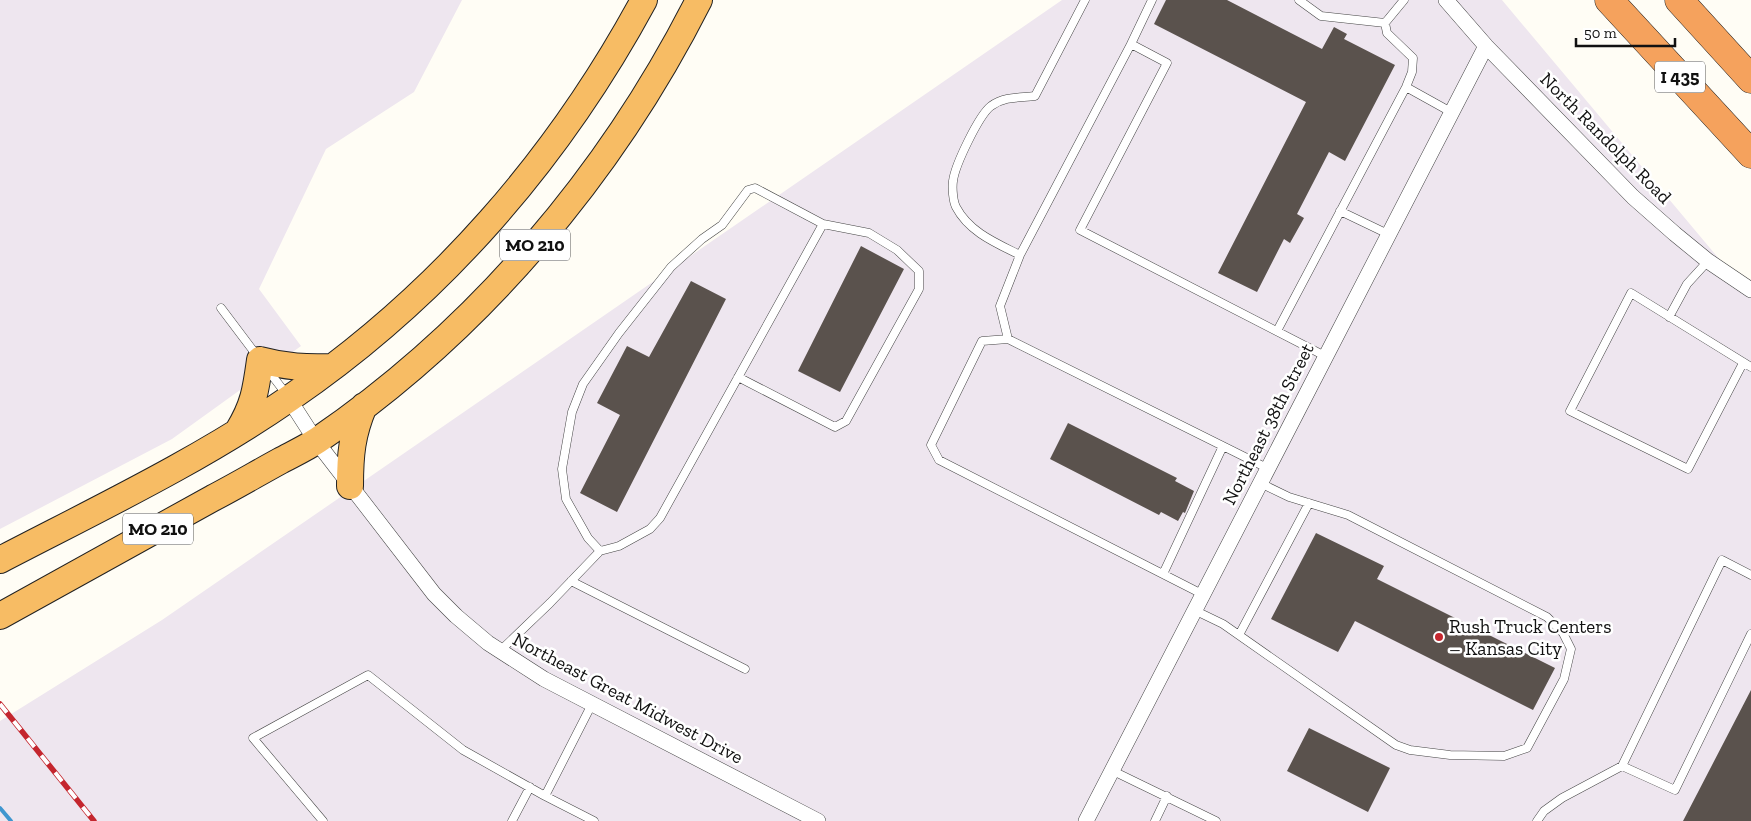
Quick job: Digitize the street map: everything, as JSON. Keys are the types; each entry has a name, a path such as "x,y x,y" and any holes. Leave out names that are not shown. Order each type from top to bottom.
{"highway":[{"name":"MO 210","path":"0,560 182,466 289,399 377,332 425,290 465,250 557,140 611,59 644,0"},
{"name":"MO 210","path":"0,616 316,441 364,406 424,356 511,272 574,198 621,134 656,79 699,0"},
{"name":"I 435","path":"1609,0 1751,154"},
{"name":"I 435","path":"1679,0 1751,79"},
{"path":"238,431 249,414 260,360 282,366 303,368 332,367"},
{"path":"350,486 350,455 356,424 364,406"}],"street":[{"name":"North Randolph Road","path":"1446,0 1486,46 1633,197 1708,261 1751,290"},
{"name":"Northeast 38th Street","path":"1086,821 1486,46"},
{"name":"Northeast Great Midwest Drive","path":"289,399 316,441 350,486 434,594 456,616 500,651 544,679 818,821"}],"lane":[{"path":"1020,255 984,236 965,220 955,205 952,182 956,165 980,120 990,107 1002,99 1035,96 1085,0"},
{"path":"1008,339 1000,306 1020,255 1131,44 1152,0"},
{"path":"1299,0 1321,16 1385,23"},
{"path":"1385,23 1404,0"},
{"path":"1276,331 1406,87 1412,72 1413,58 1387,33 1385,23"},
{"path":"1131,44 1167,63 1080,230 1325,356"},
{"path":"1406,87 1451,112"},
{"path":"600,551 588,538 566,499 562,469 572,412 584,384 619,333 671,267 685,253 722,225 748,190 755,188 823,224 869,233 897,250 919,271 919,289 846,421 835,427 738,377"},
{"path":"1340,211 1388,234"},
{"path":"500,651 600,551 626,543 650,529 660,518 823,224"},
{"path":"1669,317 1687,284 1708,261"},
{"path":"1743,363 1688,469 1570,411 1631,293 1751,367"},
{"path":"221,308 289,399"},
{"path":"1202,594 939,460 931,445 982,341 1008,339 1267,468"},
{"path":"1163,574 1223,446"},
{"path":"1194,610 1223,624 1396,745 1410,750 1450,755 1504,756 1527,748 1564,679 1571,649 1562,633 1547,617 1348,515 1289,497 1260,483"},
{"path":"1239,635 1309,503"},
{"path":"1537,821 1544,811 1562,798 1622,766 1722,560 1750,572"},
{"path":"571,581 745,669"},
{"path":"1622,766 1675,790 1751,634"},
{"path":"323,821 253,738 368,674 463,750 594,821"},
{"path":"545,796 592,704"},
{"path":"1111,770 1216,821"},
{"path":"512,821 530,787"},
{"path":"1155,821 1167,796"}],"shaded area":[{"path":"0,0 462,0 414,92 326,149 259,289 301,346 172,439 0,529"},
{"path":"1062,0 1502,0 1751,297 1751,821 0,821 0,721 162,620"}],"building":[{"path":"1166,0 1227,0 1322,49 1334,27 1347,34 1344,39 1395,65 1345,161 1329,152 1297,214 1304,218 1290,243 1284,239 1257,292 1218,273 1306,102 1154,24"},
{"path":"861,246 904,269 840,392 798,371"},
{"path":"691,281 726,299 617,512 580,493 620,415 597,403 627,346 649,357"},
{"path":"1068,423 1177,478 1175,481 1194,491 1185,513 1183,512 1178,521 1161,512 1159,515 1050,459"},
{"name":"Rush Truck Centers – Kansas City","path":"1316,533 1384,566 1377,579 1555,668 1533,710 1355,621 1338,652 1271,619"},
{"path":"1751,690 1751,821 1683,821"},
{"path":"1309,728 1390,768 1368,812 1287,771"}],"waterway":[{"path":"0,808 11,821"}],"railway":[{"path":"0,704 94,821"}],"place":[{"name":"Rush Truck Centers – Kansas City","path":"1439,637"}]}
